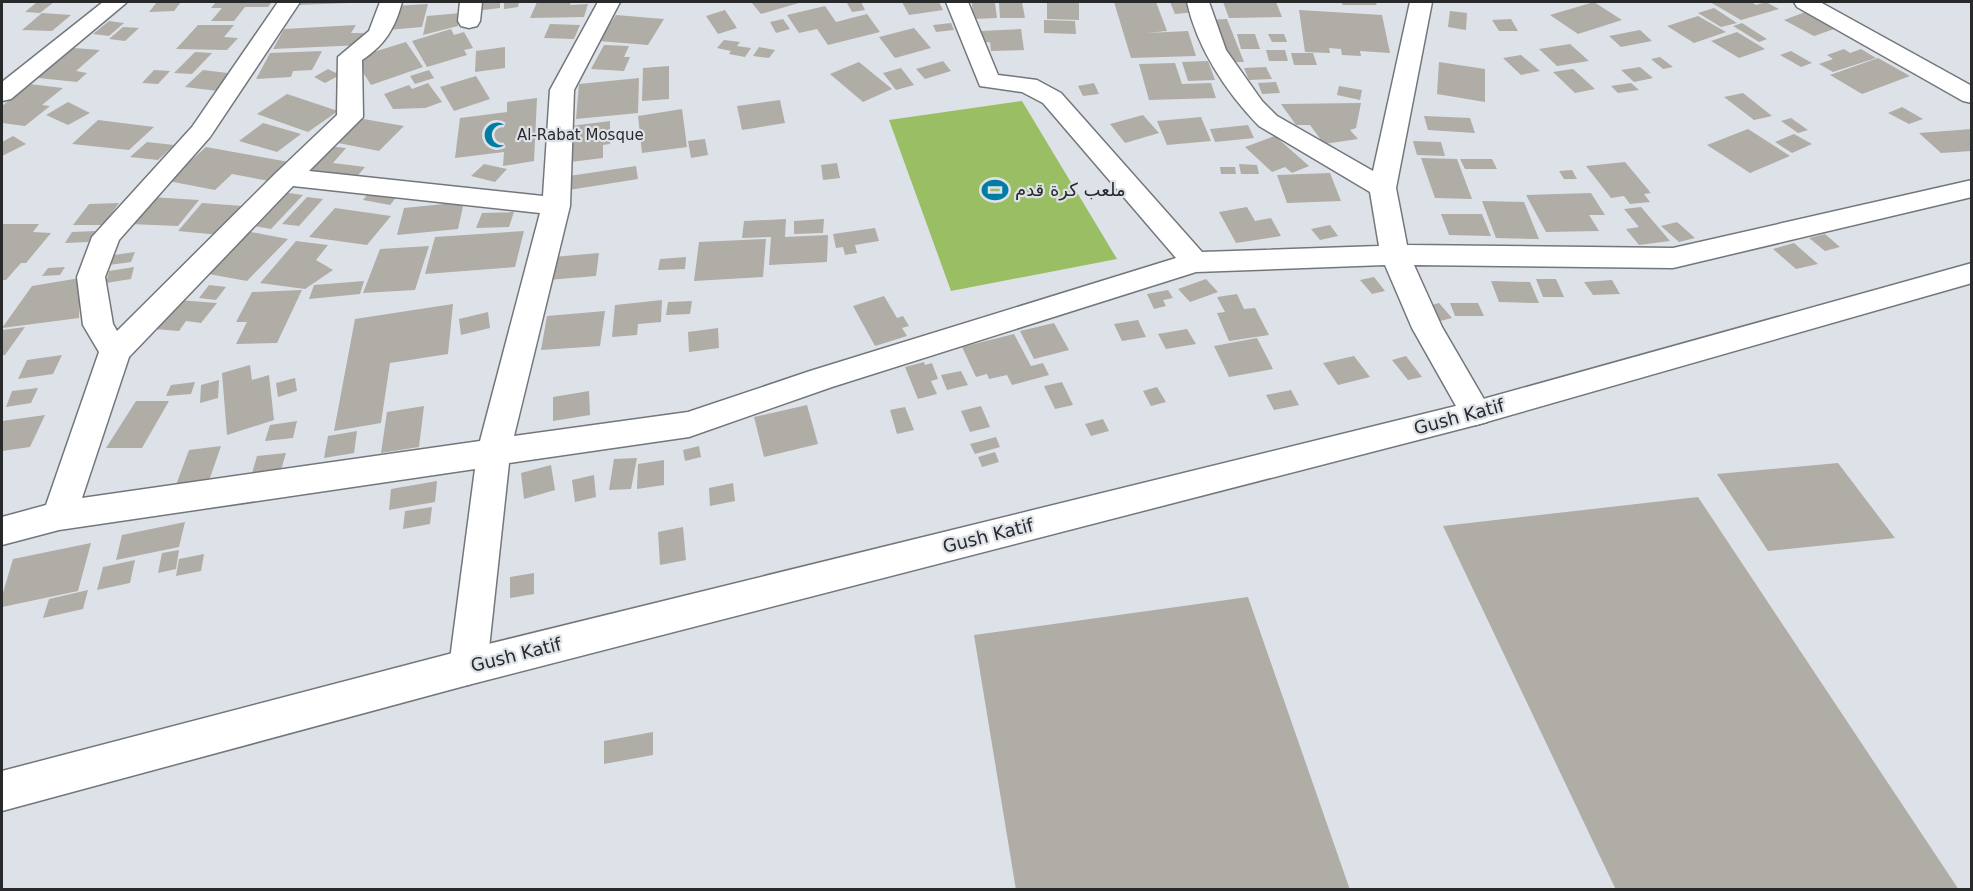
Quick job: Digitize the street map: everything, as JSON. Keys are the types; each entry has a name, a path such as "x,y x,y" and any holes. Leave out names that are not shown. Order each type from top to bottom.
{"street":[{"path":"115,352 98,325 91,277 106,237 201,132 289,2"},
{"path":"59,516 115,352 287,177 350,117 350,57 370,45 384,28 391,2"},
{"path":"468,667 493,454 556,206 562,90 609,2"},
{"path":"957,2 989,81 1028,85 1052,98 1196,262"},
{"path":"1198,2 1214,50 1253,106 1268,121 1383,188"},
{"path":"1421,2 1383,188 1395,255 1427,328 1476,413"},
{"path":"1805,2 1971,96"},
{"path":"2,94 115,3"},
{"path":"287,177 556,206"},
{"path":"2,531 59,516 689,424 821,379 1196,262 1395,255 1673,258 1971,188"},
{"name":"Gush Katif","path":"2,790 468,667 1476,413 1971,273"}],"green space":[{"name":"ملعب كرة قدم","path":"1022,101 1117,259 951,291 889,120"}],"building":[{"path":"37,2 54,2 40,13 25,12"},
{"path":"157,2 181,2 174,11 149,12"},
{"path":"216,2 272,2 268,7 245,7 234,21 211,21 222,8 211,8"},
{"path":"300,2 349,2 349,3 298,5"},
{"path":"476,2 500,2 500,8 475,11"},
{"path":"519,2 518,7 504,9 504,3"},
{"path":"537,2 588,4 584,17 530,18"},
{"path":"751,2 802,2 761,14"},
{"path":"861,2 865,10 852,12 847,3"},
{"path":"902,2 939,2 943,10 909,15"},
{"path":"1022,2 1025,18 1000,18 999,3"},
{"path":"1047,2 1079,2 1079,20 1047,19"},
{"path":"1114,2 1156,2 1167,31 1147,33 1188,31 1196,56 1131,58"},
{"path":"1170,2 1192,2 1196,12 1175,14"},
{"path":"1223,2 1276,2 1282,17 1229,18"},
{"path":"1341,2 1375,2 1377,5 1343,5"},
{"path":"1594,2 1622,20 1578,34 1550,15"},
{"path":"1710,2 1751,2 1756,5 1766,2 1779,9 1741,20"},
{"path":"972,3 995,3 997,18 973,19"},
{"path":"428,4 422,27 387,30 394,6"},
{"path":"825,6 836,22 867,14 880,32 828,45 817,29 799,33 787,15"},
{"path":"1714,8 1737,23 1721,27 1698,13"},
{"path":"725,10 737,28 718,34 706,16"},
{"path":"1299,10 1382,15 1390,53 1360,51 1361,56 1342,55 1341,49 1329,48 1330,53 1305,52"},
{"path":"1450,11 1467,13 1466,30 1448,27"},
{"path":"1808,11 1837,28 1814,36 1784,20"},
{"path":"42,13 71,15 52,31 22,30"},
{"path":"461,13 458,26 423,35 427,16"},
{"path":"616,15 664,19 648,45 599,41"},
{"path":"1698,16 1726,32 1694,43 1667,26"},
{"path":"783,19 790,29 776,33 770,22"},
{"path":"1227,19 1244,62 1226,62 1210,20"},
{"path":"1511,19 1518,31 1499,31 1492,20"},
{"path":"1044,20 1075,21 1076,34 1044,33"},
{"path":"109,21 124,23 109,36 93,34"},
{"path":"951,23 954,30 936,32 933,25"},
{"path":"1742,23 1767,39 1759,42 1733,26"},
{"path":"550,24 580,25 574,39 544,38"},
{"path":"198,25 234,25 224,37 238,38 227,50 176,49"},
{"path":"356,25 351,33 368,33 362,45 273,49 284,29"},
{"path":"123,27 139,28 125,41 109,39"},
{"path":"914,28 931,48 895,58 879,37"},
{"path":"451,29 454,35 464,32 473,48 464,50 467,55 427,67 412,41"},
{"path":"1021,29 1024,50 991,51 990,42 982,43 981,31"},
{"path":"1640,30 1652,41 1621,47 1609,36"},
{"path":"1737,32 1765,49 1739,58 1711,41"},
{"path":"1237,34 1255,34 1260,49 1241,49"},
{"path":"1268,34 1284,34 1287,42 1272,42"},
{"path":"724,40 740,42 737,46 751,48 745,57 729,54 731,51 717,48"},
{"path":"406,42 423,67 371,85 354,58"},
{"path":"1570,44 1589,61 1557,66 1539,49"},
{"path":"604,45 629,46 624,57 630,57 624,71 591,69"},
{"path":"505,47 505,68 475,72 476,51"},
{"path":"759,47 775,50 769,58 753,56"},
{"path":"74,48 100,50 76,71 87,73 77,82 38,78"},
{"path":"1844,49 1850,53 1861,49 1876,58 1833,72 1819,64 1833,59 1827,55"},
{"path":"1266,50 1285,50 1288,61 1269,61"},
{"path":"322,51 312,70 293,71 291,77 256,79 270,53"},
{"path":"1791,51 1812,63 1801,67 1780,55"},
{"path":"195,52 212,53 192,74 174,73"},
{"path":"1291,53 1313,53 1317,65 1294,65"},
{"path":"1521,55 1540,71 1521,75 1503,58"},
{"path":"1660,57 1673,67 1663,69 1651,59"},
{"path":"1878,58 1910,76 1862,94 1830,75"},
{"path":"943,61 951,71 925,79 916,69"},
{"path":"1208,61 1215,80 1188,81 1182,62"},
{"path":"859,62 892,89 863,102 830,74"},
{"path":"1439,62 1485,69 1485,102 1437,94"},
{"path":"1175,63 1182,84 1211,83 1216,98 1149,100 1139,64"},
{"path":"669,66 669,99 642,101 643,68"},
{"path":"1266,67 1272,79 1249,80 1244,68"},
{"path":"1640,67 1653,78 1634,82 1621,70"},
{"path":"901,68 914,85 896,90 883,73"},
{"path":"328,69 340,75 325,83 314,77"},
{"path":"1573,69 1595,89 1575,93 1553,72"},
{"path":"154,70 170,71 158,84 142,83"},
{"path":"203,70 236,74 218,91 185,87"},
{"path":"429,70 434,78 415,84 410,76"},
{"path":"476,76 490,99 454,111 440,87"},
{"path":"639,78 638,113 576,119 579,84"},
{"path":"1276,82 1280,93 1262,94 1258,83"},
{"path":"428,83 442,102 425,108 393,109 384,94 409,85 412,89"},
{"path":"1094,83 1099,94 1083,96 1078,86"},
{"path":"1631,83 1639,90 1618,93 1611,86"},
{"path":"29,84 63,88 42,105 50,106 25,126 2,123 2,106"},
{"path":"1339,86 1362,90 1360,100 1337,95"},
{"path":"1743,93 1772,116 1754,120 1724,97"},
{"path":"287,94 338,111 308,132 257,114"},
{"name":"Al-Rabat Mosque","path":"537,98 534,161 503,166 504,152 455,158 460,118 507,112 507,102"},
{"path":"780,100 785,123 742,130 737,106"},
{"path":"68,102 90,113 68,125 46,115"},
{"path":"1361,103 1356,128 1350,130 1358,139 1324,144 1310,125 1296,125 1281,104"},
{"path":"1902,107 1923,119 1909,124 1888,113"},
{"path":"682,109 687,147 642,153 638,116"},
{"path":"1143,115 1159,133 1125,143 1110,124"},
{"path":"1424,116 1470,118 1475,133 1428,130"},
{"path":"1201,117 1211,141 1167,145 1157,121"},
{"path":"358,118 404,126 379,151 333,142"},
{"path":"1791,118 1808,130 1798,133 1781,121"},
{"path":"98,120 154,127 129,150 72,144"},
{"path":"610,121 610,144 603,145 603,158 562,163 571,126"},
{"path":"263,123 301,134 277,152 239,141"},
{"path":"1248,125 1254,138 1215,142 1210,129"},
{"path":"1748,129 1790,156 1750,173 1707,145"},
{"path":"1972,129 1972,151 1941,153 1919,133"},
{"path":"1794,134 1812,144 1792,153 1775,142"},
{"path":"13,136 26,144 2,156 2,142"},
{"path":"1275,136 1309,166 1292,173 1285,167 1272,172 1245,147"},
{"path":"705,139 708,155 691,158 688,141"},
{"path":"1413,141 1441,142 1445,156 1417,155"},
{"path":"147,142 174,145 158,160 130,157"},
{"path":"327,146 346,148 333,163 365,167 355,179 302,172"},
{"path":"206,147 289,162 269,181 232,174 215,190 168,181"},
{"path":"1421,158 1457,159 1472,199 1435,198"},
{"path":"1460,159 1492,159 1497,169 1465,169"},
{"path":"1625,162 1651,193 1644,194 1650,202 1630,204 1624,196 1611,198 1586,166"},
{"path":"837,163 840,178 823,180 821,165"},
{"path":"484,164 507,169 495,182 471,176"},
{"path":"1239,164 1257,165 1259,174 1241,174"},
{"path":"636,166 638,179 569,190 569,176"},
{"path":"1220,167 1235,167 1236,174 1221,174"},
{"path":"1572,170 1577,179 1564,179 1559,171"},
{"path":"1330,173 1341,201 1287,203 1277,175"},
{"path":"371,190 399,194 390,205 363,200"},
{"path":"281,192 303,195 271,229 249,225"},
{"path":"1591,193 1605,215 1589,215 1599,231 1546,232 1526,195"},
{"path":"151,197 199,200 178,226 129,224"},
{"path":"307,197 323,199 299,226 282,224"},
{"path":"1482,201 1524,202 1539,239 1496,238"},
{"path":"464,202 458,229 397,235 404,208"},
{"path":"119,203 103,225 73,225 89,204"},
{"path":"202,203 243,206 220,235 178,231"},
{"path":"1247,207 1255,221 1271,218 1281,236 1236,243 1219,212"},
{"path":"1641,207 1670,241 1639,245 1626,229 1639,227 1624,209"},
{"path":"335,208 391,216 367,245 309,237"},
{"path":"514,212 509,227 476,228 482,213"},
{"path":"1441,214 1482,214 1491,236 1449,235"},
{"path":"786,219 785,237 828,235 827,262 769,265 771,237 742,238 744,221"},
{"path":"824,219 823,233 794,234 794,221"},
{"path":"1677,222 1695,238 1679,242 1661,226"},
{"path":"2,224 39,224 33,232 51,233 26,263 21,263 6,280 2,280"},
{"path":"1330,225 1338,236 1320,240 1311,229"},
{"path":"875,228 879,241 855,245 857,253 845,255 843,247 836,248 833,234"},
{"path":"96,231 88,242 65,243 72,232"},
{"path":"246,231 288,239 247,281 203,273"},
{"path":"524,231 515,267 425,274 435,237"},
{"path":"1825,234 1840,247 1825,251 1809,238"},
{"path":"766,239 763,277 694,281 699,242"},
{"path":"296,241 328,245 316,260 333,270 305,289 260,283"},
{"path":"1794,243 1818,264 1796,269 1773,249"},
{"path":"429,246 415,290 363,293 380,249"},
{"path":"135,252 131,262 109,265 114,255"},
{"path":"599,253 596,276 548,280 553,257"},
{"path":"686,257 685,269 658,270 660,259"},
{"path":"65,267 60,275 42,276 48,268"},
{"path":"134,267 131,279 106,283 109,271"},
{"path":"1374,277 1385,291 1372,294 1360,280"},
{"path":"80,278 79,318 2,328 32,286"},
{"path":"1206,279 1218,292 1190,302 1178,289"},
{"path":"1536,279 1556,279 1564,297 1543,297"},
{"path":"1612,280 1620,294 1593,295 1584,282"},
{"path":"364,281 360,294 309,299 314,285"},
{"path":"1491,281 1530,282 1539,303 1499,302"},
{"path":"209,285 226,287 216,300 199,298"},
{"path":"302,290 277,343 236,344 247,322 236,322 252,292"},
{"path":"1168,290 1173,298 1163,300 1166,306 1154,309 1147,294"},
{"path":"1237,294 1244,309 1255,308 1269,335 1229,341 1217,313 1225,312 1217,297"},
{"path":"884,296 897,318 903,316 909,326 902,328 907,336 875,346 853,306"},
{"path":"178,300 217,303 201,323 186,321 179,331 154,329"},
{"path":"662,300 661,322 638,324 637,335 612,337 615,305"},
{"path":"692,301 690,314 666,315 668,302"},
{"path":"1439,303 1452,318 1436,322 1424,307"},
{"path":"1450,303 1478,303 1484,316 1455,316"},
{"path":"453,304 448,354 390,363 381,423 334,431 355,319"},
{"path":"605,311 600,346 541,350 547,316"},
{"path":"488,312 490,328 461,335 459,319"},
{"path":"1138,320 1146,337 1122,341 1114,324"},
{"path":"1054,323 1069,350 1034,359 1020,331"},
{"path":"25,327 5,355 2,355 2,330"},
{"path":"718,328 719,348 689,352 688,332"},
{"path":"1187,329 1196,344 1166,349 1158,334"},
{"path":"1014,334 1031,366 1043,363 1049,375 1012,385 1007,375 989,379 987,374 976,377 962,347"},
{"path":"1257,338 1273,369 1229,377 1214,346"},
{"path":"62,355 53,374 18,379 27,360"},
{"path":"1354,356 1370,377 1338,385 1323,363"},
{"path":"1406,356 1422,377 1408,380 1392,360"},
{"path":"924,362 925,365 932,363 938,379 931,381 937,394 918,399 905,367"},
{"path":"250,365 252,380 269,375 274,420 227,435 222,373"},
{"path":"961,371 968,385 947,390 941,375"},
{"path":"295,378 297,391 278,397 276,383"},
{"path":"219,380 218,398 200,403 201,385"},
{"path":"195,382 191,394 166,396 171,385"},
{"path":"1062,382 1073,405 1055,409 1044,386"},
{"path":"1157,387 1166,402 1151,406 1143,391"},
{"path":"38,388 31,403 6,407 12,391"},
{"path":"1291,390 1299,405 1274,410 1266,395"},
{"path":"589,391 590,415 553,421 553,397"},
{"path":"136,401 169,401 142,448 106,448"},
{"path":"807,405 818,444 764,457 754,417"},
{"path":"424,406 419,447 381,453 387,412"},
{"path":"981,406 990,427 970,432 961,411"},
{"path":"905,407 914,430 897,434 890,410"},
{"path":"45,415 30,447 2,451 2,421"},
{"path":"1103,419 1109,431 1091,436 1085,424"},
{"path":"297,421 293,438 265,441 270,425"},
{"path":"357,431 354,453 324,458 328,436"},
{"path":"996,437 1000,447 975,454 970,444"},
{"path":"221,446 209,481 176,485 189,450"},
{"path":"699,446 701,457 685,461 683,450"},
{"path":"995,452 999,462 982,467 978,457"},
{"path":"286,453 281,470 252,473 257,456"},
{"path":"637,458 631,489 609,490 614,459"},
{"path":"664,460 664,485 637,489 638,464"},
{"path":"1838,463 1895,538 1768,551 1717,474"},
{"path":"551,465 555,490 524,499 521,473"},
{"path":"594,475 596,497 575,502 572,480"},
{"path":"437,481 435,502 389,510 391,489"},
{"path":"733,483 735,501 710,506 709,488"},
{"path":"1698,497 1959,890 1616,890 1443,526"},
{"path":"432,507 430,524 403,529 405,511"},
{"path":"185,522 179,547 116,560 122,535"},
{"path":"683,527 686,560 660,565 658,532"},
{"path":"91,543 78,591 2,607 2,596 13,559"},
{"path":"179,550 176,569 158,573 162,553"},
{"path":"204,554 201,571 176,576 179,559"},
{"path":"135,560 130,583 97,590 103,567"},
{"path":"534,573 534,594 510,598 510,577"},
{"path":"88,590 83,609 43,618 49,599"},
{"path":"1248,597 1350,890 1016,890 974,635"},
{"path":"653,732 653,755 604,764 604,741"}],"place":[{"name":"Al-Rabat Mosque","path":"497,135"},
{"name":"ملعب كرة قدم","path":"995,190"}]}
